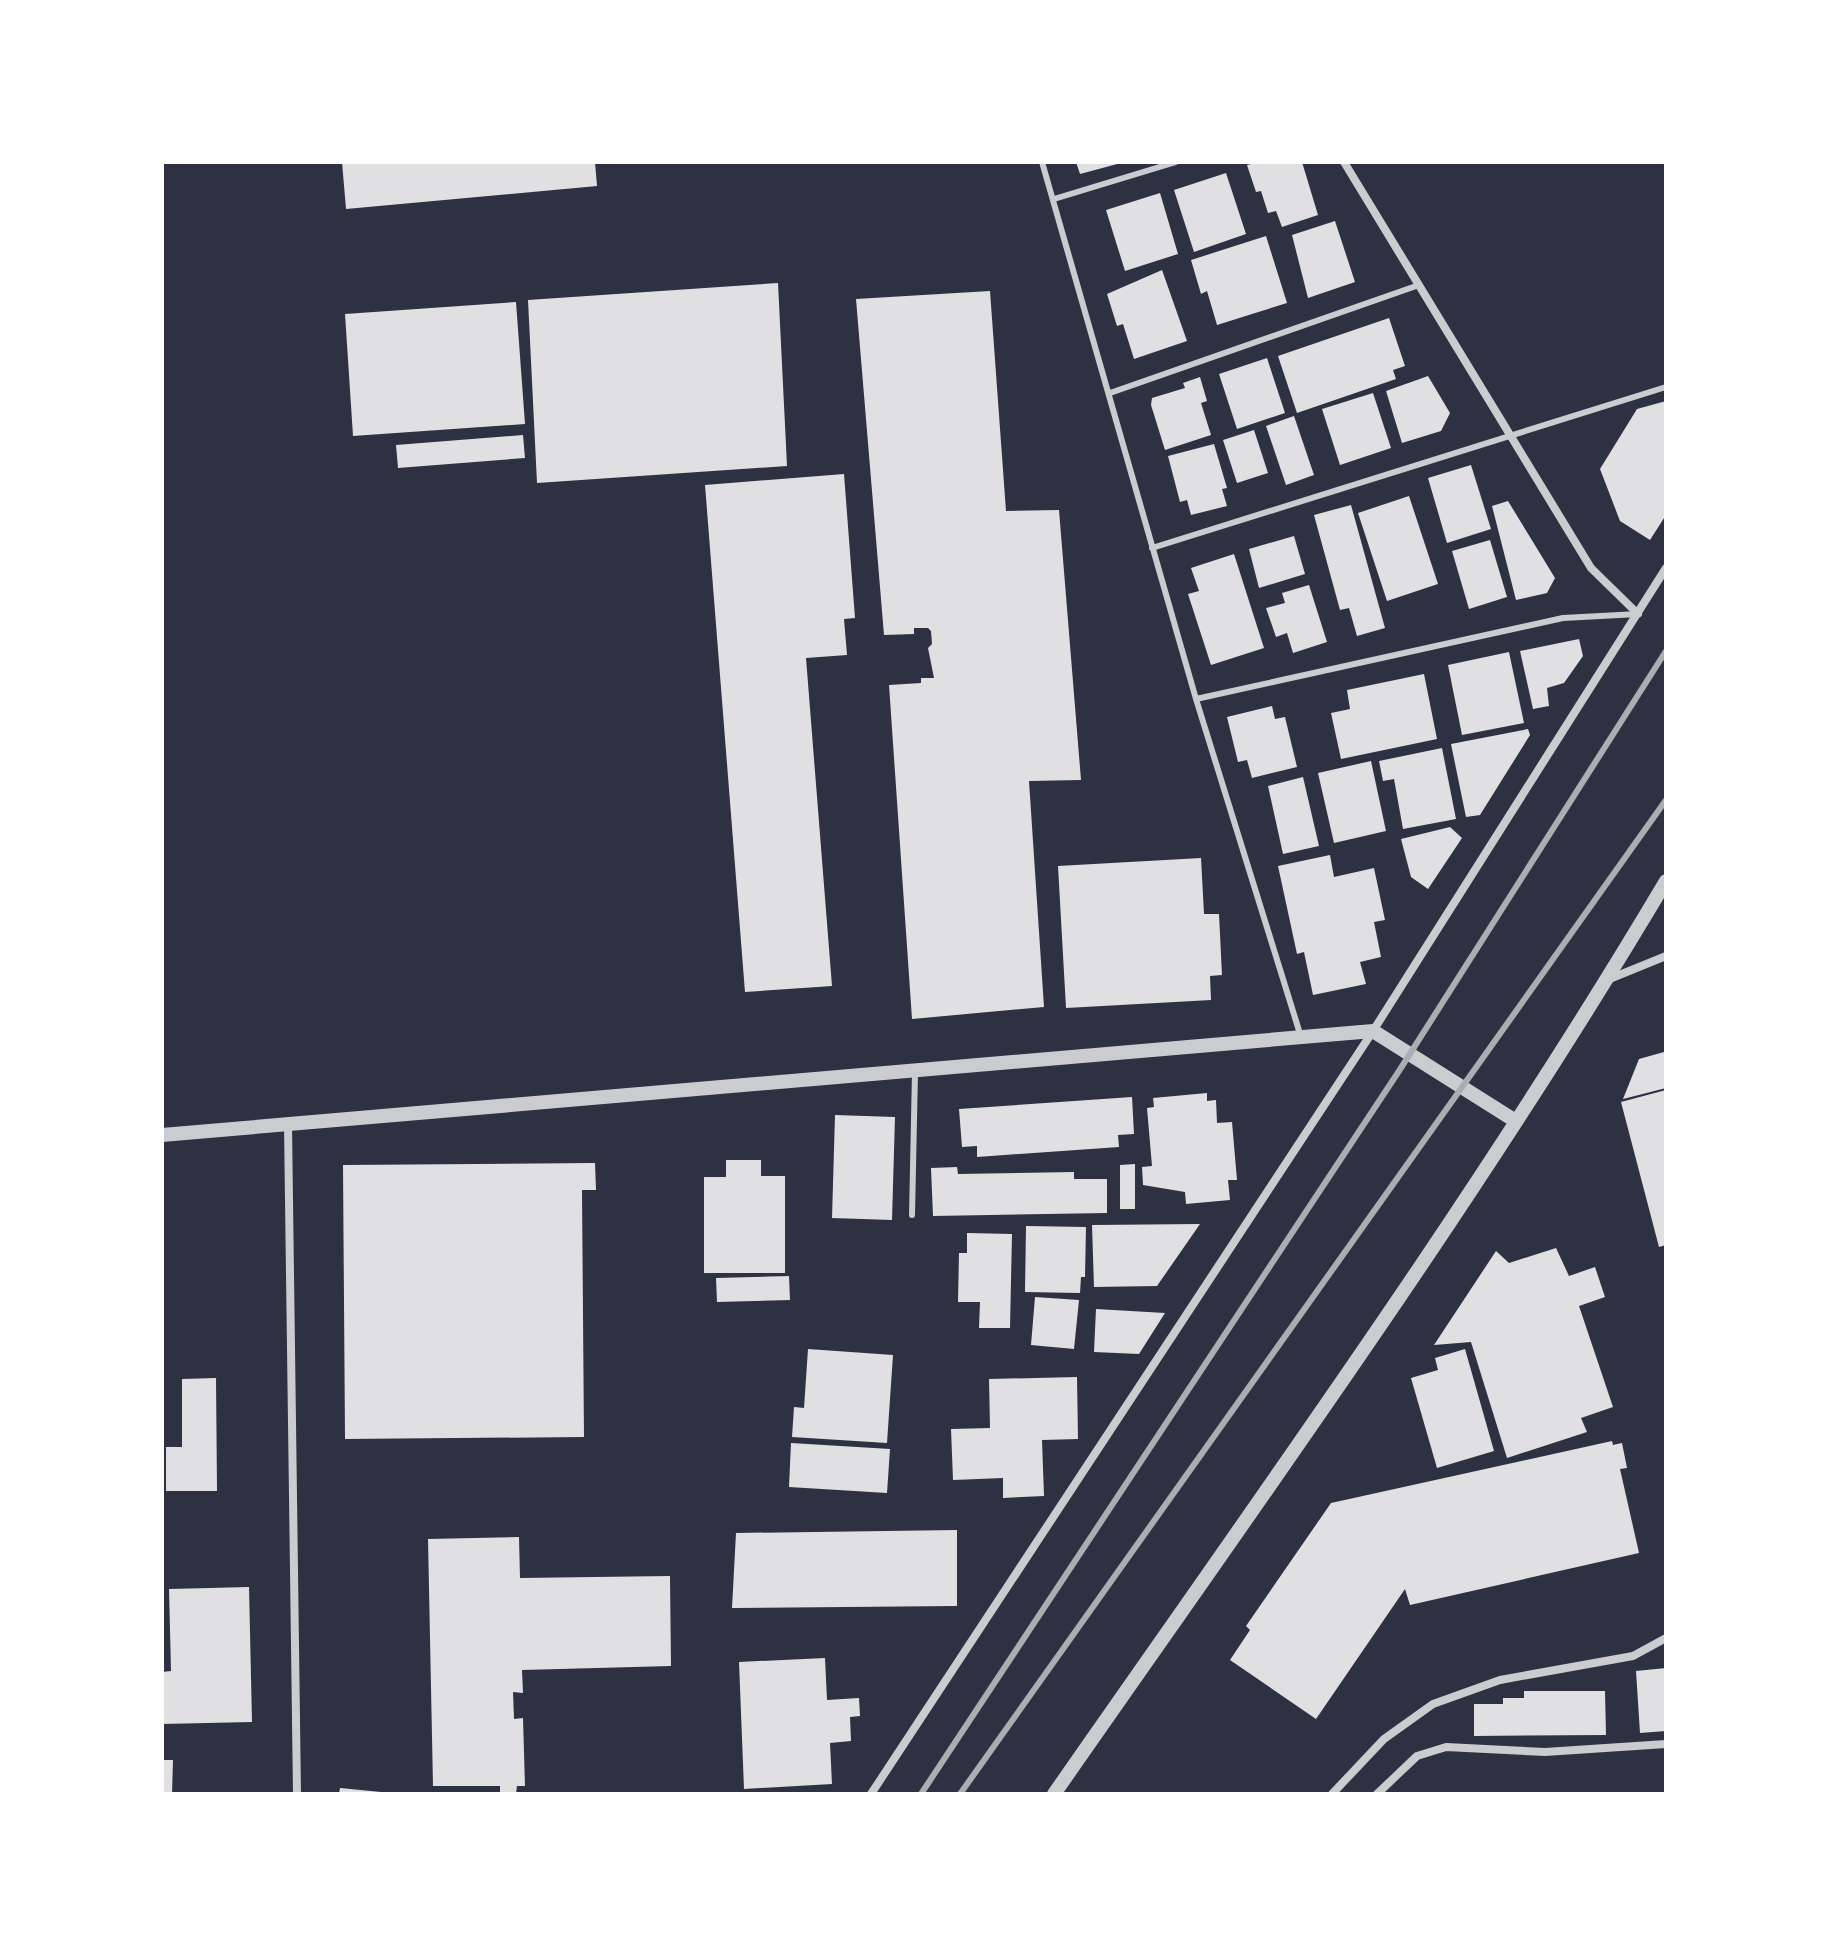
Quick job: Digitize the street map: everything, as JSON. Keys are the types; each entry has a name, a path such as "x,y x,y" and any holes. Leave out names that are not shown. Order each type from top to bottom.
{"street":[{"path":"1344,162 1591,568 1638,614"},
{"path":"871,1794 1373,1031 1666,568"},
{"path":"1054,1794 1368,1343 1607,980 1666,881"},
{"path":"1607,980 1666,956"},
{"path":"162,1135 1302,1040 1373,1031 1514,1120"},
{"path":"288,1125 297,1794"},
{"path":"1332,1794 1384,1739 1433,1704 1500,1680 1633,1656 1666,1638"},
{"path":"1377,1794 1417,1756 1446,1747 1545,1752 1666,1744"}],"lane":[{"path":"1042,162 1196,699 1302,1040"},
{"path":"1054,199 1176,162"},
{"path":"1110,393 1419,285"},
{"path":"1152,548 1666,387"},
{"path":"1196,699 1563,618 1638,614"},
{"path":"912,1215 915,1072"}],"building":[{"path":"342,162 595,162 597,186 346,209"},
{"path":"1076,162 1120,162 1121,163 1080,174"},
{"path":"1302,162 1318,215 1282,227 1276,211 1268,213 1261,191 1256,192 1247,165"},
{"path":"1226,173 1246,234 1194,252 1174,190"},
{"path":"1160,193 1178,254 1125,271 1106,210"},
{"path":"1335,221 1355,282 1308,298 1292,235"},
{"path":"1266,236 1287,303 1217,325 1207,291 1201,294 1191,260"},
{"path":"1162,270 1187,341 1134,359 1123,324 1117,326 1107,294"},
{"path":"778,283 787,466 537,483 528,300"},
{"path":"990,291 1006,511 1059,510 1081,780 1029,781 1044,1007 912,1019 889,685 921,683 921,678 934,678 928,648 932,644 931,631 928,628 914,628 914,634 884,635 856,299"},
{"path":"516,302 525,424 353,436 345,314"},
{"path":"1389,318 1405,366 1393,370 1396,379 1297,413 1278,356"},
{"path":"1267,358 1285,413 1237,429 1219,374"},
{"path":"1428,376 1450,413 1441,431 1402,443 1386,391"},
{"path":"1200,377 1207,401 1201,403 1211,435 1165,450 1151,405 1152,398 1185,388 1183,383"},
{"path":"1373,393 1391,448 1340,465 1322,409"},
{"path":"1666,401 1666,515 1650,540 1620,521 1600,469 1637,409"},
{"path":"1294,416 1314,475 1286,485 1266,426"},
{"path":"1254,430 1268,473 1237,483 1223,440"},
{"path":"523,435 525,458 398,468 396,445"},
{"path":"1214,444 1227,488 1222,489 1227,506 1191,515 1187,500 1180,502 1168,456"},
{"path":"1471,465 1491,529 1447,543 1428,478"},
{"path":"844,474 855,618 844,619 847,655 806,658 832,986 745,992 705,485"},
{"path":"1409,496 1438,584 1387,601 1358,513"},
{"path":"1508,501 1555,578 1547,593 1516,600 1492,506"},
{"path":"1351,505 1385,628 1357,636 1349,608 1340,610 1314,515"},
{"path":"1294,536 1305,574 1259,588 1249,549"},
{"path":"1490,540 1507,597 1469,609 1452,551"},
{"path":"1234,554 1264,648 1211,665 1188,594 1199,591 1191,568"},
{"path":"1309,585 1327,642 1293,653 1287,633 1276,637 1266,608 1285,603 1282,593"},
{"path":"1579,639 1583,656 1564,683 1547,688 1549,706 1533,709 1520,651"},
{"path":"1509,652 1524,723 1462,735 1448,665"},
{"path":"1424,674 1437,739 1341,759 1331,713 1350,709 1347,690"},
{"path":"1272,706 1275,719 1285,717 1297,767 1252,778 1247,760 1238,762 1227,717"},
{"path":"1528,729 1530,735 1480,815 1466,817 1451,744"},
{"path":"1442,748 1456,819 1403,829 1394,779 1383,781 1379,761"},
{"path":"1371,761 1386,831 1334,843 1318,773"},
{"path":"1303,777 1319,846 1283,854 1268,786"},
{"path":"1450,827 1462,838 1428,889 1411,877 1401,839"},
{"path":"1330,855 1334,877 1374,868 1385,920 1374,922 1381,957 1360,962 1366,984 1313,995 1304,952 1297,954 1278,866"},
{"path":"1201,858 1204,914 1219,914 1222,975 1210,976 1211,1000 1066,1008 1058,866"},
{"path":"1664,1052 1666,1088 1623,1099 1639,1059"},
{"path":"1666,1090 1666,1245 1659,1247 1621,1102"},
{"path":"1207,1093 1207,1101 1216,1100 1217,1123 1232,1122 1237,1180 1228,1180 1230,1200 1186,1204 1185,1192 1143,1185 1142,1167 1152,1166 1147,1108 1154,1107 1153,1098"},
{"path":"1132,1097 1134,1134 1118,1135 1119,1147 977,1157 977,1146 962,1147 959,1109"},
{"path":"835,1115 895,1117 892,1220 832,1218"},
{"path":"726,1160 761,1160 761,1176 785,1176 785,1273 704,1273 704,1177 726,1177"},
{"path":"595,1163 596,1190 582,1190 584,1437 345,1439 343,1165"},
{"path":"1135,1164 1135,1209 1120,1209 1120,1165"},
{"path":"957,1167 958,1174 1074,1172 1074,1179 1107,1179 1107,1213 933,1216 931,1168"},
{"path":"1200,1224 1157,1286 1094,1287 1092,1225"},
{"path":"1026,1226 1086,1227 1085,1277 1081,1277 1080,1293 1025,1292"},
{"path":"967,1233 1012,1234 1010,1328 979,1328 980,1302 958,1302 959,1253 967,1253"},
{"path":"1556,1248 1569,1276 1595,1267 1605,1297 1579,1306 1613,1407 1581,1418 1587,1432 1507,1458 1471,1342 1434,1345 1496,1251 1509,1263"},
{"path":"789,1276 790,1300 717,1302 716,1278"},
{"path":"1035,1297 1079,1300 1074,1349 1031,1345"},
{"path":"1096,1309 1165,1313 1139,1354 1094,1352"},
{"path":"808,1349 893,1355 887,1443 792,1437 794,1407 804,1408"},
{"path":"1465,1349 1494,1451 1437,1468 1411,1378 1438,1370 1435,1358"},
{"path":"1077,1377 1078,1439 1042,1440 1044,1496 1003,1498 1003,1478 953,1480 951,1429 990,1428 989,1379"},
{"path":"216,1378 217,1491 166,1491 166,1447 182,1447 182,1379"},
{"path":"1612,1441 1613,1445 1622,1443 1627,1468 1620,1469 1639,1553 1410,1605 1405,1589 1316,1719 1230,1660 1250,1630 1246,1626 1331,1503"},
{"path":"791,1443 890,1449 887,1493 789,1487"},
{"path":"957,1530 957,1606 732,1608 736,1533"},
{"path":"519,1537 520,1578 670,1576 671,1666 522,1670 523,1693 513,1692 514,1719 523,1718 525,1786 517,1786 516,1794 500,1794 500,1786 433,1786 428,1539"},
{"path":"249,1587 252,1722 162,1724 162,1672 171,1671 169,1589"},
{"path":"825,1658 827,1700 859,1698 860,1716 850,1717 851,1741 830,1743 832,1784 744,1789 739,1662"},
{"path":"1666,1668 1666,1731 1640,1733 1636,1671"},
{"path":"1524,1691 1605,1691 1606,1735 1474,1736 1474,1704 1503,1704 1503,1698 1524,1698"},
{"path":"162,1760 173,1760 172,1794 162,1794"},
{"path":"340,1788 381,1792 381,1794 339,1794"}],"railway":[{"path":"921,1794 1399,1071 1666,651"},
{"path":"960,1794 1666,800"}]}
